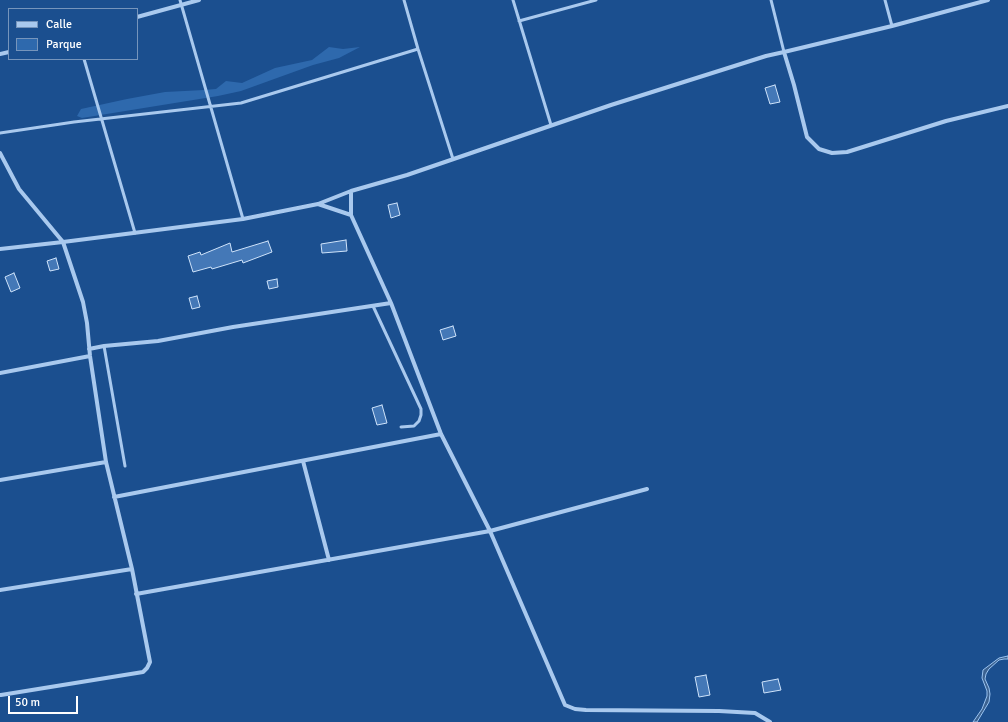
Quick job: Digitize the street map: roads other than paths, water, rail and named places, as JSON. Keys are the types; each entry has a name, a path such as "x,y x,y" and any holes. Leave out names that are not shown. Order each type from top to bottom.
{"street":[{"path":"138,17 181,2 199,0"},
{"path":"0,249 243,219 318,204 351,191 407,175 611,105 766,56 892,26 988,0"},
{"path":"784,52 807,137 819,149 832,153 847,152 946,121 1008,106"},
{"path":"0,153 20,188 63,242 83,302 88,323 89,349 106,462 132,569 150,662 143,672 0,695"},
{"path":"351,191 351,215 391,303 441,434 490,531 565,705 575,709 586,710 719,711 755,713 770,722"},
{"path":"318,204 351,215"},
{"path":"89,349 104,346 158,341 233,327 391,303"},
{"path":"0,373 90,356"},
{"path":"114,497 441,434"},
{"path":"303,461 329,560"},
{"path":"0,480 106,462"},
{"path":"136,594 490,531 647,489"},
{"path":"0,590 132,569"}],"lane":[{"path":"404,0 453,159"},
{"path":"513,0 551,125"},
{"path":"520,21 596,0"},
{"path":"771,0 784,52"},
{"path":"885,0 892,26"},
{"path":"181,2 243,219"},
{"path":"0,133 101,119 241,103 418,49"},
{"path":"84,60 135,233"},
{"path":"373,306 421,409 419,421 414,426 400,427"},
{"path":"104,346 125,466"}]}
